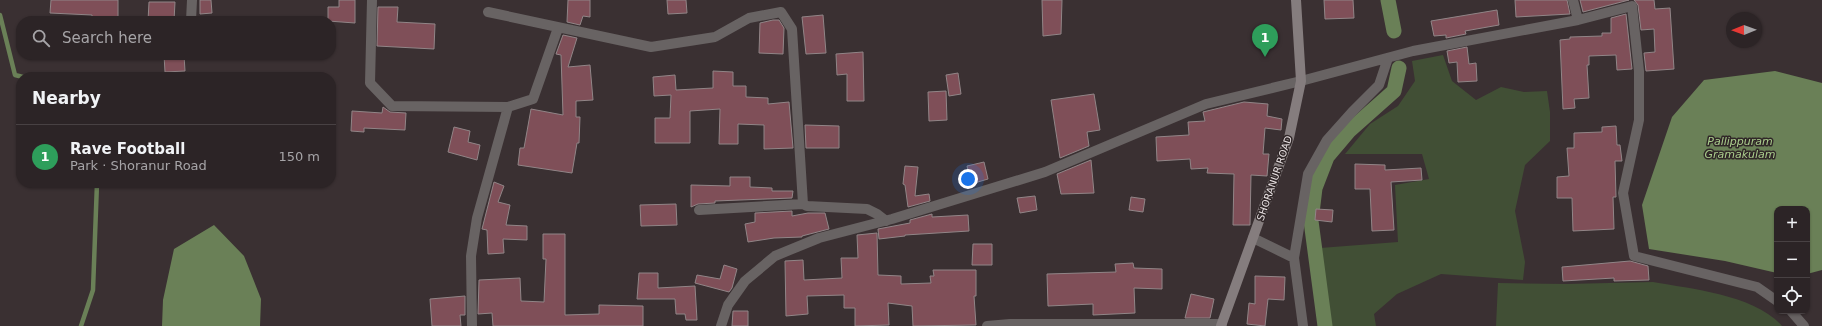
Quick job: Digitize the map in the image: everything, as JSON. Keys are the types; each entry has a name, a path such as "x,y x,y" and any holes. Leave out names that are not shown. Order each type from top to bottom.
{"main road":[{"name":"SHORANUR ROAD","path":"1221,325 1289,138 1301,81 1296,0"}],"street":[{"path":"191,16 192,0"},
{"path":"372,0 370,83 392,106 508,108 533,99 558,28"},
{"path":"1573,0 1578,20"},
{"path":"721,326 728,305 745,281 775,256 819,238 886,221 1045,172 1206,104 1301,81 1413,51 1578,20 1632,3 1639,71 1639,120 1623,193 1634,256 1757,287 1774,298"},
{"path":"488,12 651,47 715,37 749,18 781,12 792,29 804,204"},
{"path":"1303,326 1294,258 1308,174 1326,140 1379,85 1388,58"},
{"path":"472,326 471,256 477,218 508,108"},
{"path":"698,210 804,204 807,206 867,209 886,221"},
{"path":"1253,238 1294,258"},
{"path":"1794,314 1804,326"},
{"path":"987,326 1010,324 1221,325"}],"shaded area":[{"path":"1443,55 1452,81 1476,100 1501,87 1524,92 1547,91 1550,112 1550,141 1525,165 1515,211 1525,262 1523,280 1441,274 1397,294 1374,314 1376,326 1332,326 1320,248 1398,242 1395,185 1429,179 1422,154 1345,154 1370,124 1398,106 1415,81 1412,61"},
{"path":"1653,282 1704,291 1740,300 1770,315 1782,326 1496,326 1498,283 1567,284"}],"water":[{"name":"Pallippuram Gramakulam","path":"1775,71 1822,83 1822,270 1810,273 1810,206 1774,206 1774,272 1725,261 1649,249 1642,205 1672,117 1704,80"},
{"path":"214,225 244,256 261,299 260,326 162,326 163,300 174,249"}],"building":[{"path":"51,0 118,0 118,16 50,13"},
{"path":"200,0 211,0 212,13 200,14"},
{"path":"339,0 355,0 355,23 336,22 336,16 328,16 328,7 339,7"},
{"path":"568,0 590,0 590,17 583,16 580,25 567,22"},
{"path":"667,0 686,0 687,13 668,14"},
{"path":"1042,0 1062,0 1061,34 1043,36"},
{"path":"1324,0 1353,0 1354,18 1325,19"},
{"path":"1515,0 1567,0 1570,14 1516,17"},
{"path":"1580,0 1629,0 1583,12"},
{"path":"1634,0 1654,0 1655,9 1670,8 1674,69 1646,71 1644,53 1655,52 1654,29 1641,30 1638,5"},
{"path":"149,2 175,2 174,16 148,16"},
{"path":"378,7 398,7 397,22 435,24 434,49 377,46"},
{"path":"1497,10 1499,25 1465,31 1466,34 1446,38 1446,35 1434,36 1431,21"},
{"path":"1626,14 1632,69 1617,70 1616,55 1589,56 1589,65 1587,65 1589,98 1574,99 1575,108 1563,109 1560,40 1570,39 1570,37 1602,36 1602,33 1611,33 1611,18"},
{"path":"823,15 826,53 806,54 802,17"},
{"path":"779,20 784,28 783,54 759,53 760,23"},
{"path":"563,35 577,38 568,67 590,65 593,100 576,101 576,117 580,117 579,143 577,143 572,173 518,165 520,148 524,148 531,109 563,115 561,55 556,54"},
{"path":"1467,47 1469,64 1476,63 1477,81 1458,82 1457,62 1449,63 1447,51"},
{"path":"863,52 864,101 847,101 847,74 837,75 836,54"},
{"path":"164,60 184,60 185,71 165,72"},
{"path":"713,71 733,72 733,86 746,86 746,97 768,98 768,104 789,102 793,148 764,149 764,125 738,124 738,144 719,144 720,109 690,111 690,143 655,143 655,118 670,118 671,95 654,96 653,77 675,75 676,90 713,88"},
{"path":"958,73 961,94 949,96 946,75"},
{"path":"946,91 947,120 929,121 928,92"},
{"path":"1094,94 1100,130 1087,132 1089,146 1060,158 1051,100"},
{"path":"1244,102 1268,104 1267,116 1282,119 1281,130 1265,128 1263,154 1269,154 1267,176 1251,175 1250,225 1233,225 1234,174 1207,173 1208,168 1191,169 1190,159 1157,161 1156,137 1189,135 1188,122 1205,121 1203,112"},
{"path":"383,107 390,112 406,113 405,130 364,128 364,132 351,131 352,111 382,113"},
{"path":"805,125 839,126 839,148 806,148"},
{"path":"1616,126 1617,145 1620,145 1622,161 1615,161 1616,197 1613,197 1614,229 1573,231 1572,198 1557,198 1557,177 1569,176 1567,148 1574,148 1574,133 1602,132 1602,127"},
{"path":"454,127 470,131 468,142 480,145 477,160 448,152"},
{"path":"1091,160 1094,193 1061,194 1057,174"},
{"path":"984,162 988,179 971,184 967,166"},
{"path":"1355,164 1385,165 1385,170 1421,168 1422,180 1391,182 1394,230 1372,231 1370,189 1355,189"},
{"path":"905,166 918,167 915,196 929,194 930,201 908,207 905,185 903,184"},
{"path":"730,177 750,177 750,187 772,188 772,191 793,191 792,198 715,201 715,203 698,204 691,207 691,185 730,186"},
{"path":"494,182 504,186 498,202 510,205 506,225 527,226 527,240 503,239 504,253 488,254 487,230 482,229"},
{"path":"1035,196 1037,210 1020,213 1017,198"},
{"path":"1131,197 1145,199 1143,212 1129,210"},
{"path":"676,204 677,225 641,226 640,205"},
{"path":"1316,209 1333,210 1332,222 1315,220"},
{"path":"792,211 792,216 808,213 825,213 829,229 802,237 774,238 748,242 745,224 755,222 755,213"},
{"path":"932,214 932,217 968,215 969,231 905,235 879,239 878,229 910,223 910,220"},
{"path":"877,233 878,275 901,276 901,284 931,283 930,276 934,276 933,270 976,270 976,296 974,296 976,325 913,326 912,306 888,303 889,325 855,326 855,308 844,308 844,295 807,296 808,314 786,316 785,261 803,260 804,280 842,278 841,258 858,258 857,235"},
{"path":"543,234 565,234 565,315 599,314 599,305 643,306 643,326 493,326 492,313 478,314 479,280 520,278 521,301 544,302 546,259 543,259"},
{"path":"973,244 992,244 992,265 972,265"},
{"path":"1630,261 1648,266 1649,280 1614,281 1614,278 1563,281 1562,267"},
{"path":"1133,263 1134,268 1162,269 1162,289 1134,288 1135,313 1093,315 1093,304 1048,306 1047,274 1116,272 1115,264"},
{"path":"724,265 737,269 732,288 729,292 695,283 697,275 720,279"},
{"path":"639,273 658,273 658,288 695,286 697,320 686,320 685,314 676,314 675,299 637,299"},
{"path":"1255,276 1285,277 1284,300 1268,299 1265,326 1247,324 1249,303 1255,304"},
{"path":"1191,294 1214,299 1210,318 1185,318"},
{"path":"465,296 465,315 460,315 461,326 432,326 430,299"},
{"path":"733,311 748,311 748,326 732,326"}],"waterway":[{"path":"1388,0 1394,31"},
{"path":"0,15 16,75"},
{"path":"1325,326 1311,221 1315,188 1327,157 1349,131 1394,91 1399,68"},
{"path":"81,326 93,290 97,188"}],"place":[{"name":"Rave Football","path":"1265,57"}]}
